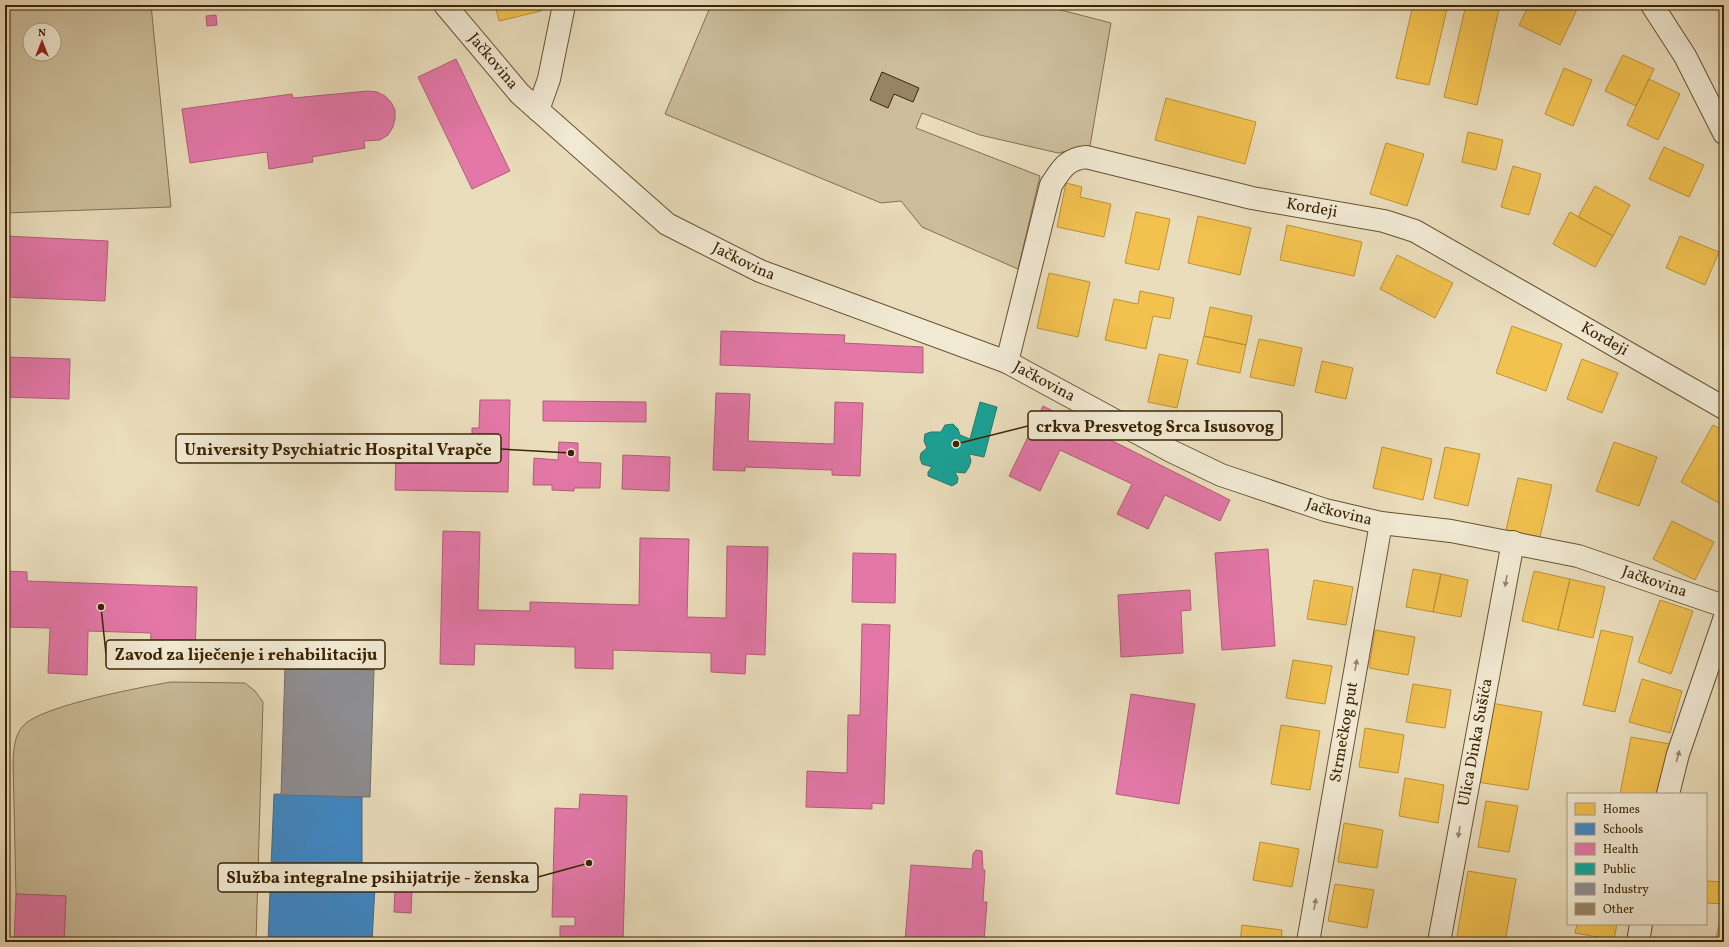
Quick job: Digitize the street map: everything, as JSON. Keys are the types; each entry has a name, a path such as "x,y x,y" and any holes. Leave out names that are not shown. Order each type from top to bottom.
{"street":[{"name":"Jačkovina","path":"445,5 520,94 667,224 760,271 1008,362 1171,451 1221,475 1326,510 1381,523 1451,531 1578,556 1724,606"},
{"path":"538,110 549,79 564,5"},
{"path":"1652,5 1685,56 1724,134"},
{"name":"Kordeji","path":"1008,362 1051,185 1062,168 1075,158 1086,157 1252,198 1384,221 1415,231 1724,408"},
{"name":"Strmečkog put","path":"1308,942 1381,523"},
{"name":"Ulica Dinka Sušića","path":"1439,942 1513,542"},
{"path":"1668,793 1678,754 1724,620"},
{"path":"1638,942 1641,925"}],"shaded area":[{"path":"5,5 151,5 171,207 5,213"},
{"path":"711,5 1042,5 1111,23 1090,146 1058,153 980,135 922,113 916,128 1040,176 1018,269 922,227 901,201 881,203 665,114"},
{"path":"171,682 245,683 255,691 263,702 256,942 64,941 66,896 16,894 13,761 15,743 18,734 23,726 49,711 92,698"}],"building: Homes":[{"path":"495,5 540,5 541,11 499,21"},
{"path":"1413,5 1448,5 1429,85 1396,78"},
{"path":"1466,5 1500,5 1477,105 1444,97"},
{"path":"1529,5 1579,5 1560,45 1519,25"},
{"path":"1623,55 1654,69 1636,106 1605,91"},
{"path":"1564,68 1592,80 1573,126 1545,114"},
{"path":"1649,79 1680,94 1658,140 1627,125"},
{"path":"1166,98 1256,122 1245,164 1155,140"},
{"path":"1468,132 1503,140 1496,170 1462,162"},
{"path":"1386,143 1424,154 1407,206 1370,194"},
{"path":"1664,147 1704,165 1689,197 1649,179"},
{"path":"1513,166 1541,174 1529,215 1501,207"},
{"path":"1066,183 1082,187 1080,197 1111,204 1104,237 1057,227"},
{"path":"1595,186 1630,205 1613,236 1578,217"},
{"path":"1136,212 1170,219 1159,270 1125,263"},
{"path":"1570,212 1613,236 1595,267 1553,244"},
{"path":"1198,216 1251,228 1240,275 1188,263"},
{"path":"1287,225 1362,242 1354,276 1280,260"},
{"path":"1680,236 1719,252 1705,285 1666,268"},
{"path":"1397,255 1453,283 1435,318 1380,289"},
{"path":"1049,273 1090,282 1078,337 1037,328"},
{"path":"1140,291 1174,298 1170,319 1153,316 1146,349 1105,340 1114,299 1138,304"},
{"path":"1210,307 1252,316 1246,345 1204,336"},
{"path":"1512,326 1562,344 1546,391 1496,373"},
{"path":"1204,336 1246,345 1240,373 1197,364"},
{"path":"1259,339 1302,348 1294,386 1250,377"},
{"path":"1159,354 1188,360 1177,408 1148,402"},
{"path":"1582,359 1618,373 1602,413 1567,399"},
{"path":"1322,361 1353,368 1346,399 1315,392"},
{"path":"1713,425 1724,431 1724,506 1681,482"},
{"path":"1614,442 1657,457 1639,506 1596,491"},
{"path":"1382,447 1432,459 1423,500 1373,488"},
{"path":"1445,447 1480,454 1468,506 1434,498"},
{"path":"1518,478 1552,485 1540,537 1506,530"},
{"path":"1672,521 1714,542 1695,580 1653,559"},
{"path":"1413,569 1441,574 1433,612 1406,607"},
{"path":"1534,571 1570,579 1558,630 1522,621"},
{"path":"1441,574 1468,580 1461,617 1433,612"},
{"path":"1570,579 1605,587 1593,638 1558,630"},
{"path":"1314,580 1353,587 1346,625 1307,619"},
{"path":"1660,600 1693,611 1671,674 1638,662"},
{"path":"1375,630 1415,637 1408,675 1369,668"},
{"path":"1601,630 1633,637 1615,712 1583,705"},
{"path":"1293,660 1332,666 1325,704 1286,698"},
{"path":"1642,679 1682,691 1670,733 1629,722"},
{"path":"1413,684 1451,690 1445,728 1406,722"},
{"path":"1491,703 1542,712 1528,790 1477,782"},
{"path":"1281,725 1320,731 1310,790 1271,784"},
{"path":"1365,728 1404,735 1398,773 1359,767"},
{"path":"1631,737 1670,744 1660,793 1620,793"},
{"path":"1405,778 1444,785 1438,823 1399,816"},
{"path":"1486,801 1518,806 1509,852 1478,847"},
{"path":"1344,823 1383,830 1377,868 1338,862"},
{"path":"1260,842 1299,849 1292,887 1253,880"},
{"path":"1468,871 1516,879 1505,942 1456,942"},
{"path":"1707,881 1724,882 1724,904 1707,903"},
{"path":"1335,884 1374,890 1367,928 1328,921"},
{"path":"1722,913 1724,913 1724,942 1715,942"},
{"path":"1242,925 1282,930 1281,942 1240,942"},
{"path":"1577,925 1617,925 1614,940 1575,933"},
{"path":"1354,939 1369,942 1353,942"}],"building: Schools":[{"path":"274,794 362,797 362,865 376,866 372,942 268,942"}],"building: Health":[{"path":"216,15 217,25 207,26 206,16"},
{"path":"456,59 510,171 472,189 418,77"},
{"path":"368,91 377,92 385,96 391,102 395,110 395,119 393,127 388,135 380,140 364,141 365,148 312,157 313,162 269,169 267,152 190,163 182,109 292,94 293,98"},
{"path":"5,236 108,241 105,301 5,297"},
{"path":"721,331 845,335 844,343 923,347 923,373 720,365"},
{"path":"5,357 70,359 69,399 5,397"},
{"path":"716,393 750,394 748,441 834,444 835,402 863,403 860,476 832,475 832,470 745,467 745,471 713,470"},
{"path":"480,400 510,400 508,492 395,490 396,457 429,457 429,446 472,447 472,428 479,428"},
{"path":"543,401 646,402 646,422 543,421"},
{"path":"1043,406 1230,500 1220,521 1165,495 1148,529 1117,514 1132,484 1060,450 1040,491 1009,476"},
{"path":"559,442 578,443 578,462 601,463 600,488 574,488 574,491 552,490 552,485 533,485 534,458 558,460"},
{"path":"623,455 670,457 669,491 622,489"},
{"path":"443,531 480,532 478,610 530,611 530,602 639,605 640,538 689,539 687,617 726,618 727,546 768,547 765,655 746,654 745,674 711,672 711,653 613,650 613,669 575,668 575,647 475,644 474,665 440,664"},
{"path":"1268,549 1275,646 1222,650 1215,553"},
{"path":"853,553 896,554 895,603 852,602"},
{"path":"5,571 27,572 27,581 197,587 195,656 150,655 151,633 88,631 87,675 48,673 50,628 5,627"},
{"path":"1190,590 1191,610 1181,611 1183,653 1121,657 1118,595"},
{"path":"862,624 890,625 884,804 872,803 872,809 806,807 807,771 847,773 848,715 860,715"},
{"path":"1131,694 1195,704 1179,804 1116,794"},
{"path":"580,794 627,796 623,942 574,942 574,940 560,939 560,926 575,926 575,917 552,917 555,808 579,809"},
{"path":"976,850 982,851 983,870 985,870 983,902 987,902 984,942 905,942 911,865 972,869 973,854"},
{"path":"396,865 413,866 411,913 394,912"},
{"path":"16,894 66,896 64,941 81,942 14,942"}],"building: Public":[{"path":"980,402 997,407 984,457 969,454 971,461 969,467 965,473 955,472 958,478 957,483 952,486 928,476 928,472 932,467 922,464 920,458 921,453 927,448 924,441 925,434 931,432 941,432 945,425 953,424 958,429 960,435 970,439"}],"building: Industry":[{"path":"285,667 374,670 370,797 281,795"}],"building: Other":[{"path":"882,72 919,88 913,102 894,94 888,108 870,100"}],"place":[{"name":"crkva Presvetog Srca Isusovog","path":"956,444"},
{"name":"University Psychiatric Hospital Vrapče","path":"571,453"},
{"name":"Zavod za liječenje i rehabilitaciju","path":"101,607"},
{"name":"Služba integralne psihijatrije - ženska","path":"589,863"}]}
